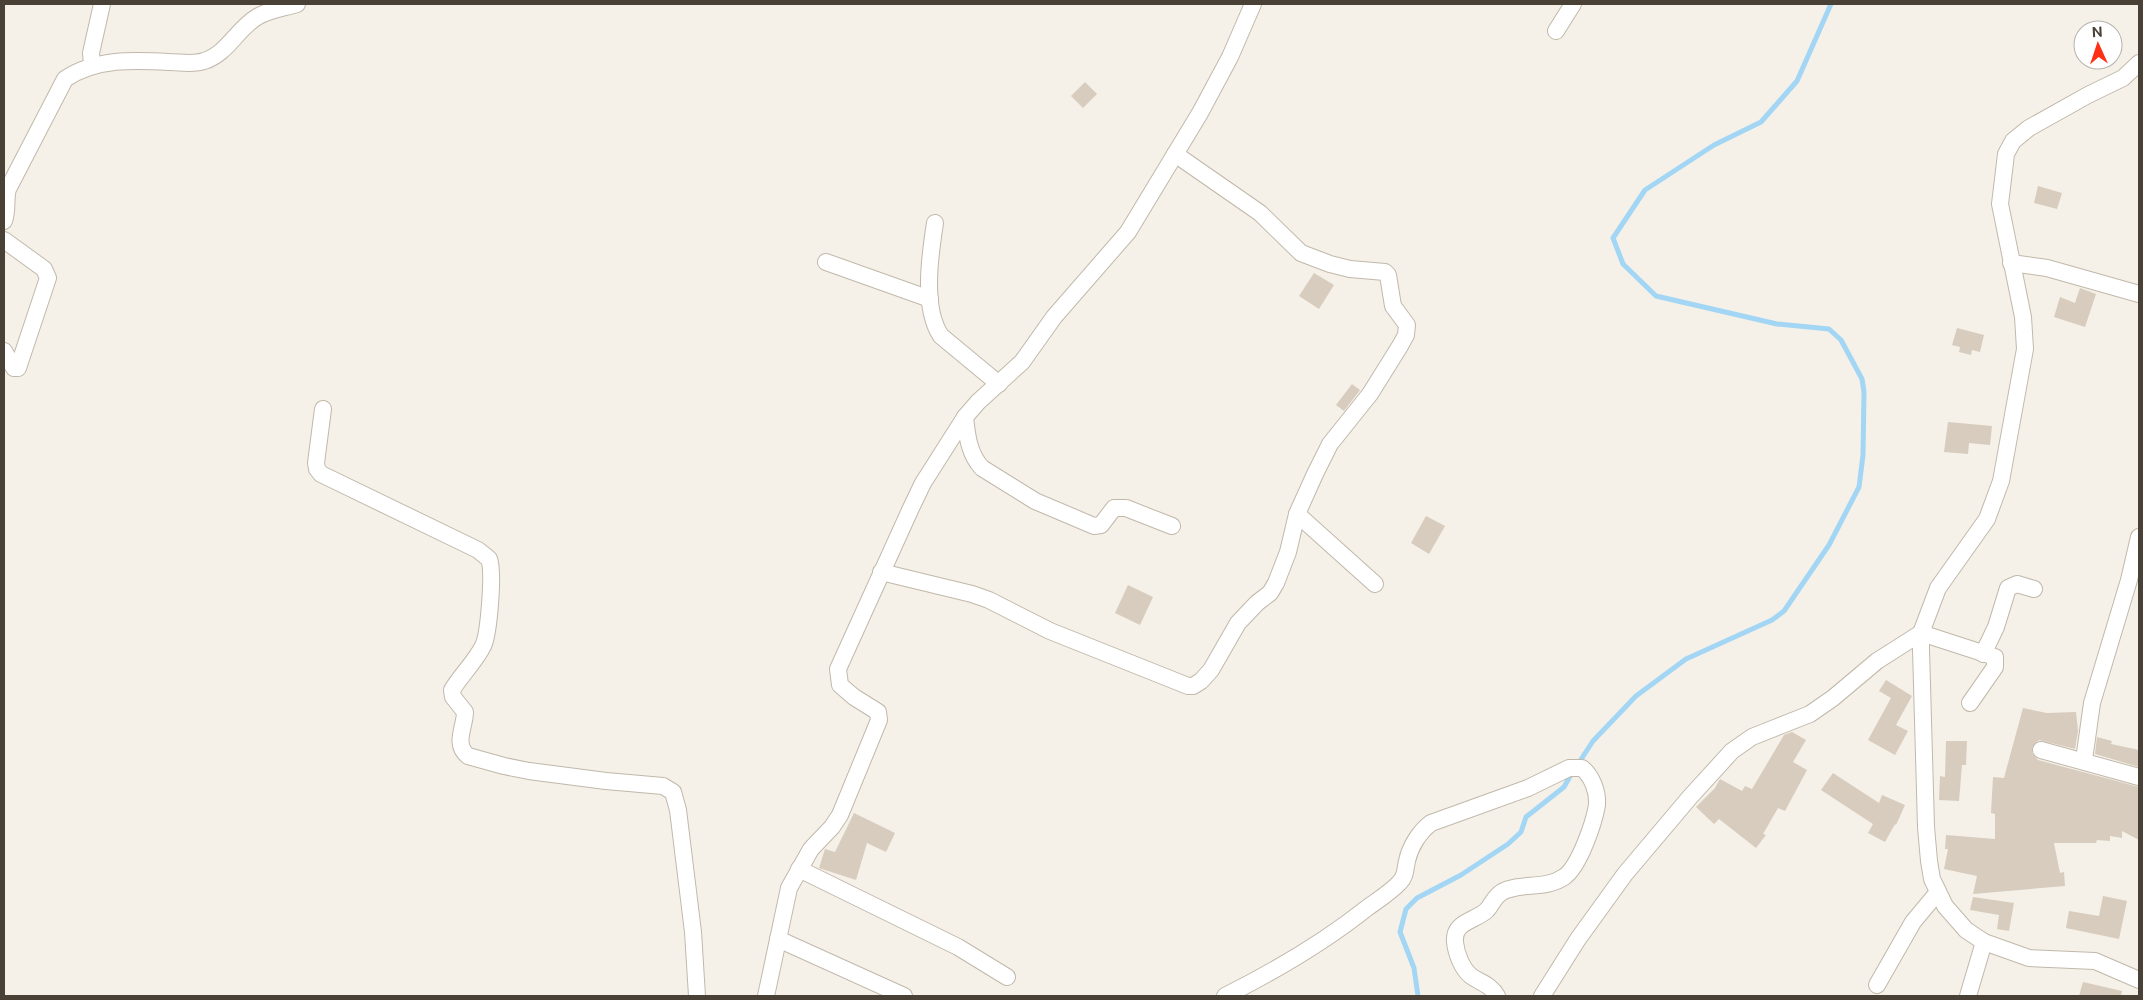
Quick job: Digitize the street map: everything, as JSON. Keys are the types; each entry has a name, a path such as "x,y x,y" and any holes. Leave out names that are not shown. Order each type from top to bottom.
{"street":[{"path":"92,65 91,53 102,4"},
{"path":"4,221 7,212 6,197 8,189 65,79 76,71 92,65 144,60 195,63 205,61 221,52 257,17 297,4"},
{"path":"766,996 786,897 811,849 832,827 840,815 879,720 878,712 854,697 840,685 838,668 880,572 923,483 965,417 978,402 1022,362 1054,317 1128,232 1158,186 1200,113 1230,57 1253,4"},
{"path":"1556,31 1573,4"},
{"path":"2139,63 2123,78 2054,113 2029,128 2013,142 2006,154 2000,204 2023,317 2025,349 2001,481 1987,519 1938,588 1921,633 1926,827 1932,879 1938,892 1955,918 1966,930 1984,942 2029,958 2095,961 2139,980"},
{"path":"880,572 972,594 989,600 1050,631 1178,683 1193,686 1201,681 1214,665 1238,623 1257,602 1270,593 1288,552 1297,514 1330,444 1370,394 1406,336 1407,325 1393,306 1388,276 1384,272 1350,269 1330,264 1301,252 1260,213 1175,154"},
{"path":"935,223 930,258 930,299 936,329 941,336 999,384"},
{"path":"4,240 44,269 48,278 18,368 14,368 4,351"},
{"path":"826,262 930,299"},
{"path":"2011,263 2047,268 2139,294"},
{"path":"323,408 316,463 317,469 322,474 478,550 489,558 492,575 486,636 482,646 452,690 453,697 465,712 461,730 461,748 463,752 468,756 504,766 606,781 663,786 673,792 678,810 693,932 697,996"},
{"path":"965,417 970,448 978,463 995,476 1036,501 1094,526 1101,525 1114,508 1119,507 1172,526"},
{"path":"1297,514 1375,584"},
{"path":"2084,760 2092,703 2127,590 2139,537"},
{"path":"1983,654 1996,627 2008,588 2017,584 2034,588"},
{"path":"1921,633 1995,657 1996,667 1970,703"},
{"path":"1542,996 1578,940 1626,874 1690,797 1732,751 1752,737 1810,714 1833,698 1877,661 1921,633"},
{"path":"2041,750 2084,760 2139,777"},
{"path":"1225,996 1266,976 1302,955 1344,926 1401,882 1414,844 1423,830 1431,824 1528,788 1569,768 1582,768 1594,787 1596,806 1580,854 1570,872 1563,878 1549,884 1501,892 1485,911 1464,922 1455,934 1457,951 1464,967 1470,975 1489,985 1498,996"},
{"path":"799,869 941,938 1007,977"},
{"path":"1877,985 1913,922 1938,892"},
{"path":"778,939 904,996"},
{"path":"1968,996 1984,942"}],"building":[{"path":"1085,82 1097,94 1083,108 1071,96"},
{"path":"2038,186 2062,193 2057,209 2034,203"},
{"path":"1314,273 1334,285 1319,309 1299,296"},
{"path":"2080,288 2096,294 2085,327 2054,317 2060,297 2075,303"},
{"path":"1957,328 1984,335 1980,352 1972,350 1971,355 1959,352 1960,347 1952,345"},
{"path":"1352,384 1360,390 1344,411 1336,405"},
{"path":"1948,422 1992,426 1990,445 1969,443 1968,454 1944,452"},
{"path":"1426,516 1445,526 1429,554 1411,543"},
{"path":"1128,585 1153,597 1140,625 1115,613"},
{"path":"1886,680 1912,696 1896,725 1908,731 1895,755 1868,740 1891,698 1879,691"},
{"path":"2023,708 2047,713 2076,712 2078,731 2075,749 2039,740 2032,747 2032,753 2038,760 2139,787 2139,840 2122,831 2122,838 2110,836 2110,841 2054,843 2060,873 2064,872 2065,886 1973,894 1977,876 1944,869 1948,849 1945,849 1946,835 1995,839 1995,814 1991,813 1993,777 2004,778"},
{"path":"1792,732 1806,740 1793,762 1807,770 1785,811 1778,808 1763,834 1766,835 1756,848 1719,819 1714,824 1696,807 1715,788 1720,779 1742,791 1745,786 1752,789 1784,735"},
{"path":"2097,737 2112,741 2111,744 2139,750 2139,767 2095,754"},
{"path":"1946,741 1967,741 1966,765 1962,765 1959,801 1939,800 1940,776 1945,777"},
{"path":"1833,773 1879,803 1882,795 1905,805 1896,825 1885,842 1868,833 1873,824 1821,790"},
{"path":"854,813 895,833 886,852 867,843 856,880 819,868 825,849 835,852"},
{"path":"2103,896 2127,901 2119,939 2066,928 2069,911 2099,916"},
{"path":"1973,897 2014,903 2009,931 1997,929 1999,915 1970,910"},
{"path":"2083,982 2122,991 2121,996 2079,996"}],"waterway":[{"path":"1578,764 1593,741 1636,696 1686,659 1772,620 1784,611 1829,545 1859,487 1863,455 1864,392 1862,379 1841,340 1829,329 1777,324 1656,296 1623,264 1613,238 1645,190 1714,145 1761,122 1797,81 1831,4"},
{"path":"1418,996 1414,968 1400,932 1406,909 1417,898 1461,875 1508,844 1521,832 1526,817 1564,787 1573,771"}]}
